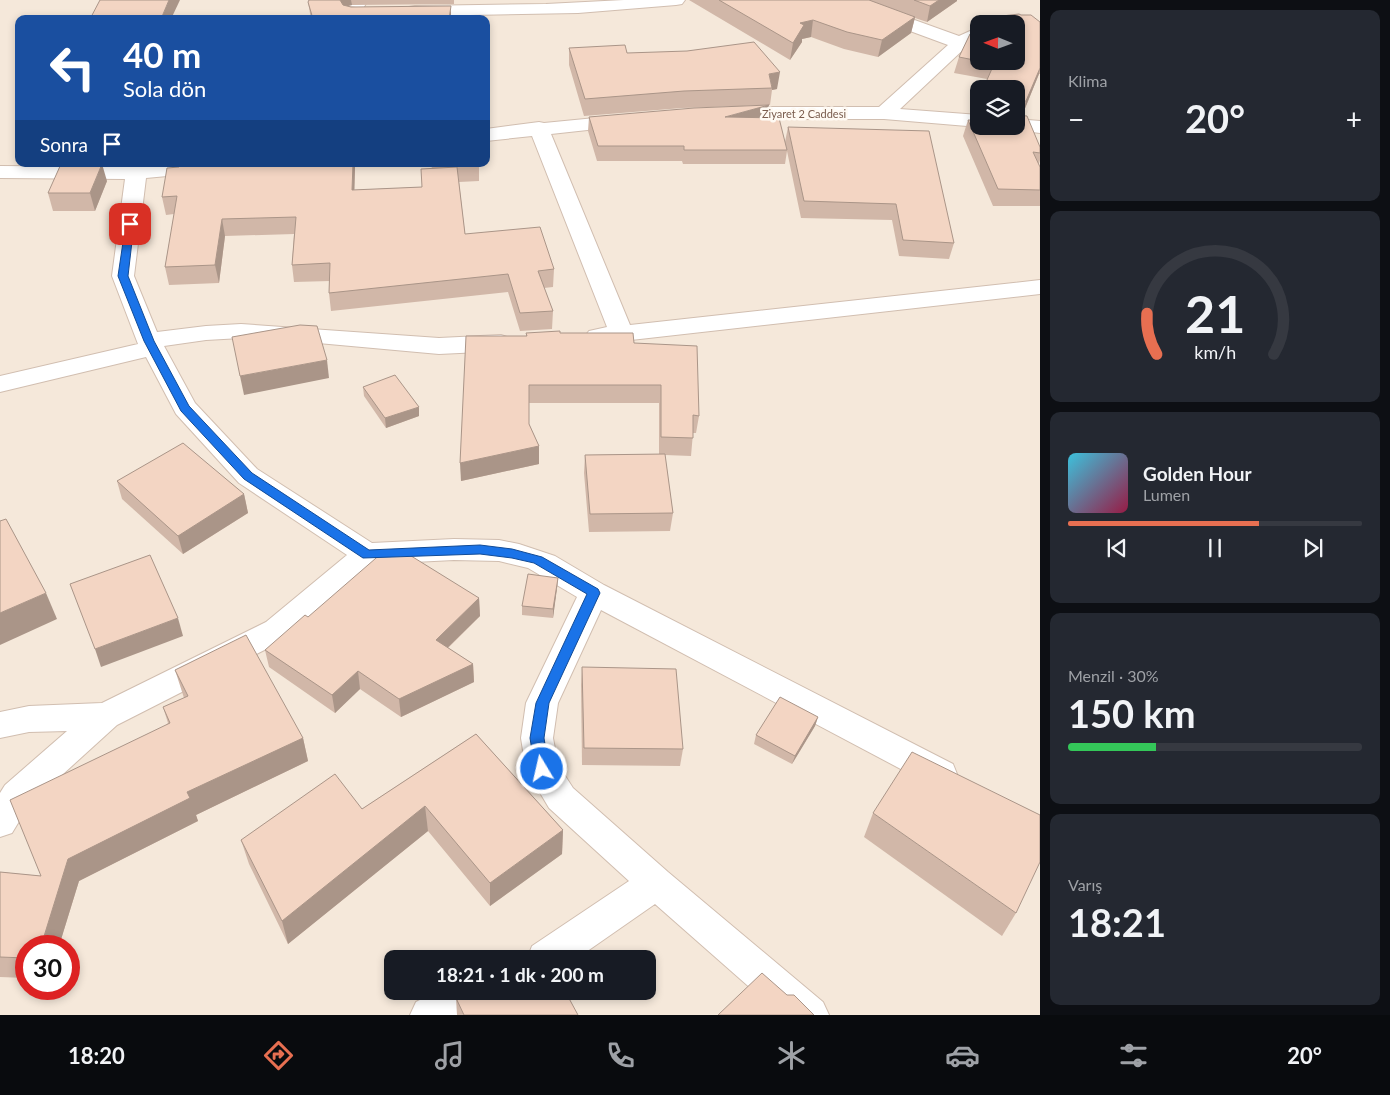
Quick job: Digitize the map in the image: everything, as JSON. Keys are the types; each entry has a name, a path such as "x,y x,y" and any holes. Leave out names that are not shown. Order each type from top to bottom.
{"street":[{"path":"400,12 632,6 676,0"},
{"path":"843,0 960,43"},
{"path":"884,113 960,43 970,37"},
{"name":"Ziyaret 2 Caddesi","path":"715,113 884,113 970,121"},
{"path":"490,134 641,119"},
{"path":"1025,126 1040,127"},
{"path":"539,128 622,334"},
{"path":"0,172 136,173 199,167"},
{"path":"136,173 123,276 151,345 185,408 248,476 367,554 480,549 512,553 538,560 594,593 961,785"},
{"path":"573,338 1040,288"},
{"path":"0,384 151,345 206,333 249,332 439,346 525,341"},
{"path":"0,822 17,794 106,716 277,630 367,554"},
{"path":"594,593 542,703 537,738 542,769 561,798 656,883 810,1015"},
{"path":"0,725 29,719 106,716"},
{"path":"558,950 656,883"},
{"path":"429,1015 460,1000"}],"shaded area":[{"path":"0,0 1040,0 1040,1015 0,1015"}],"building":[{"path":"100,0 169,0 163,15 92,15"},
{"path":"309,0 340,0 343,5 351,7 451,6 450,15 312,15"},
{"path":"719,0 869,0 915,17 882,40 847,32 813,20 800,23 804,25 793,43"},
{"path":"914,0 939,0 930,6"},
{"path":"1025,15 1031,15 1040,22 1040,68 1026,101 1025,80 987,80 991,70 1025,70"},
{"path":"970,34 970,59 959,57"},
{"path":"754,42 780,72 769,74 772,88 684,91 585,99 569,48 625,45 627,53 687,51"},
{"path":"769,105 725,117 779,118 787,150 684,150 684,146 598,146 589,117 694,108"},
{"path":"1025,116 1027,116 1040,147 1040,153 1033,152 1040,167 1040,190 998,189 975,135 1025,135"},
{"path":"788,127 929,131 954,243 903,240 896,204 804,201"},
{"path":"60,167 101,167 90,193 48,193"},
{"path":"353,167 352,190 422,187 421,169 457,167 465,234 540,227 554,269 538,271 553,311 520,313 508,274 329,293 330,263 292,265 296,217 222,219 215,265 165,267 177,196 162,197 167,168"},
{"path":"300,325 317,326 327,360 240,376 232,337"},
{"path":"560,331 560,333 633,333 634,343 697,346 699,416 693,415 693,438 661,437 661,385 529,385 529,424 539,446 460,463 466,336 527,336 526,333"},
{"path":"395,375 419,407 385,418 363,387"},
{"path":"183,443 244,494 178,536 117,481"},
{"path":"665,454 673,513 590,514 585,455"},
{"path":"6,519 46,593 0,613 0,521"},
{"path":"383,552 408,554 479,598 436,640 473,664 399,699 358,671 332,695 265,650 305,615 308,617"},
{"path":"150,555 178,618 95,649 70,584"},
{"path":"528,574 558,578 553,609 522,606"},
{"path":"246,635 303,738 187,792 190,798 68,859 44,935 15,935 15,958 0,957 0,872 41,876 10,800 170,723 163,707 188,696 175,670"},
{"path":"582,667 676,669 683,749 584,748"},
{"path":"780,697 818,717 795,756 756,735"},
{"path":"476,734 563,830 490,883 425,806 282,921 241,840 335,774 362,809"},
{"path":"912,752 1040,815 1040,862 1016,913 873,813"},
{"path":"762,973 787,995 794,995 814,1015 718,1015"},
{"path":"457,1000 570,1000 578,1015 464,1015"}],"route":[{"path":"130,224 123,276 149,341 185,408 248,476 367,554 480,549 512,553 538,560 594,593 542,703 537,738 542,769"}]}
